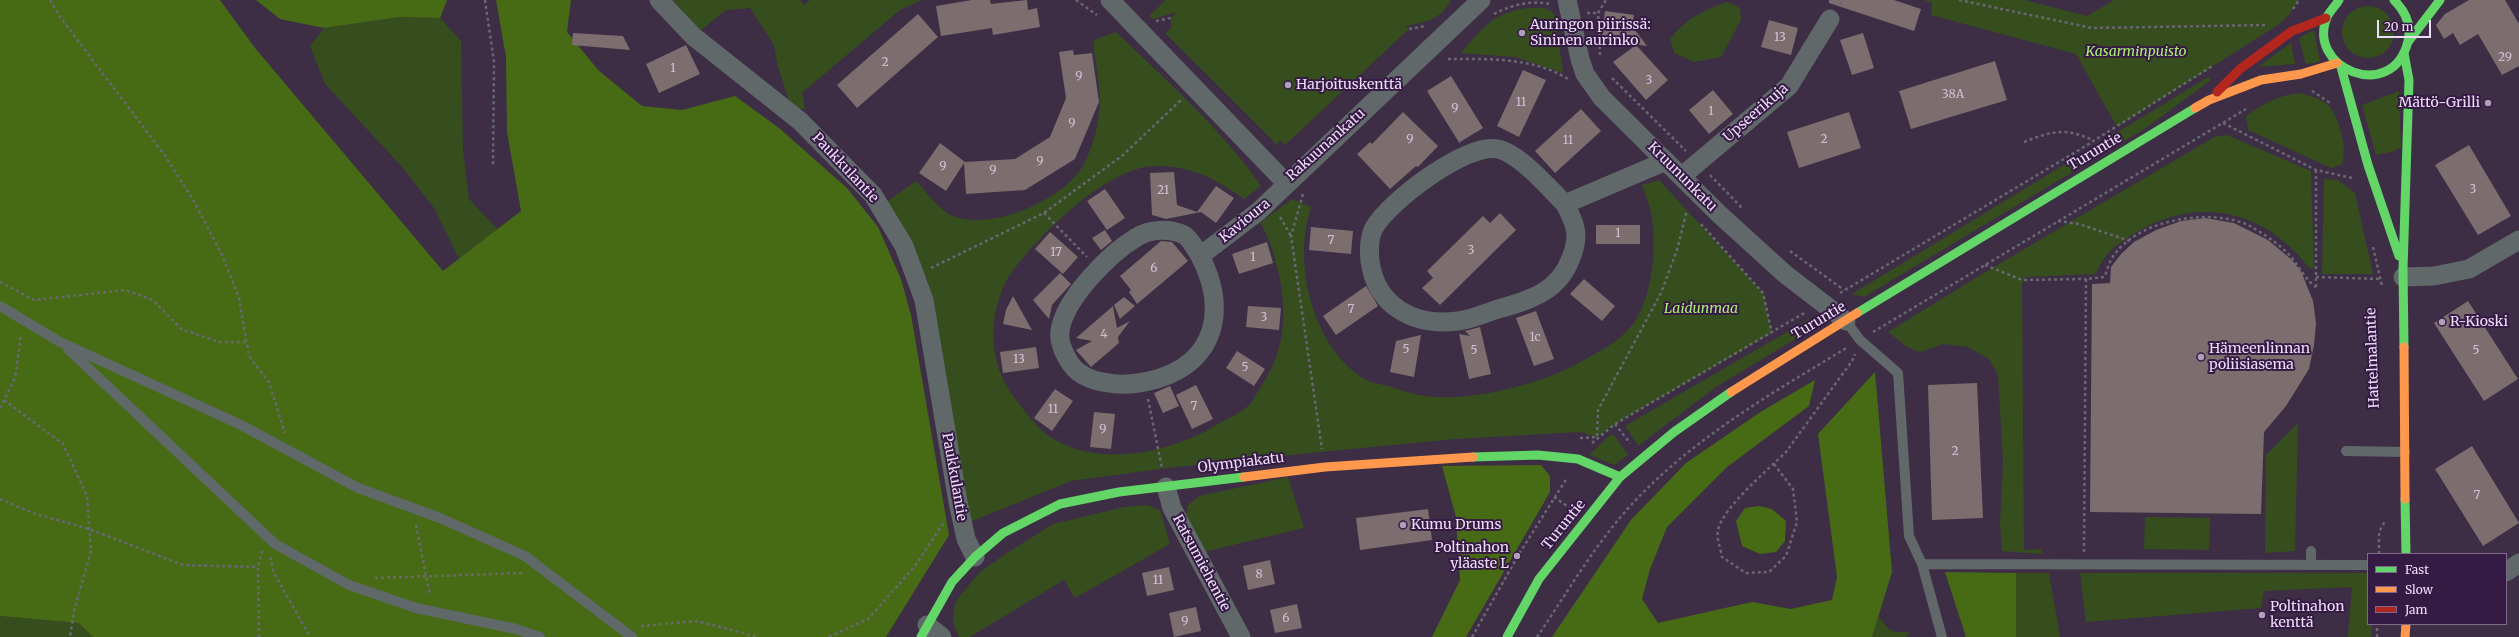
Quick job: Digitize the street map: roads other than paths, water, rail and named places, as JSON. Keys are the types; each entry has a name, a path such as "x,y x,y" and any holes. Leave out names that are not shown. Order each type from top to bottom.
{"main road":[{"path":"2326,0 2328,15 2325,42 2339,65 2368,165 2403,273"},
{"path":"2328,15 2339,0"},
{"path":"2339,65 2354,74 2376,74 2395,64 2404,53 2410,34 2406,16 2394,0"},
{"path":"2408,42 2440,0"},
{"name":"Turuntie","path":"2209,100 2240,69 2292,31 2328,15"},
{"path":"2404,53 2409,80 2409,123 2403,273 2406,553"},
{"name":"Turuntie","path":"1507,637 1538,579 1620,477 1674,432 1756,374 1846,321 2209,100 2261,80 2301,74 2339,65"},
{"name":"Olympiakatu","path":"924,631 952,582 975,557 1003,533 1060,504 1119,492 1165,480 1325,467 1538,454 1578,459 1620,477"},
{"path":"2406,625 2406,637"}],"street":[{"name":"Paukkulantie","path":"659,0 693,36 800,121 873,195 904,246 916,275 928,322 958,502 966,539 975,557"},
{"name":"Rakuunankatu","path":"1110,0 1292,188 1481,0"},
{"name":"Kruununkatu","path":"1569,8 1580,60 1592,86 1666,161 1785,274 1846,321"},
{"name":"Upseerikuja","path":"1682,176 1789,86 1830,19"},
{"path":"1497,149 1513,156 1565,204 1575,222 1577,243 1570,262 1559,281 1540,294 1518,303 1458,321 1430,321 1408,314 1385,300 1372,278 1369,251 1374,228 1412,190 1441,168 1479,150 1497,149"},
{"path":"1565,204 1666,161"},
{"name":"Kavioura","path":"1200,256 1271,200 1292,188"},
{"path":"1155,230 1185,235 1200,256 1207,268 1214,295 1213,329 1198,355 1187,366 1175,374 1145,382 1113,384 1097,381 1082,375 1074,367 1061,344 1060,330 1071,302 1099,268 1137,236 1155,230"},
{"path":"2403,273 2434,276 2469,269 2519,241"},
{"name":"Ratsumiehentie","path":"1165,480 1172,508 1241,637"},
{"path":"2507,571 2519,563"},
{"path":"924,631 942,637"}],"lane":[{"path":"0,306 60,342 241,425 358,488 413,508 525,556 632,637"},
{"path":"1846,321 1860,340 1898,373 1909,536 1922,564 1942,637"},
{"path":"60,342 275,544 349,585 416,608 516,629 540,637"},
{"path":"2346,452 2405,452"},
{"path":"2311,551 2311,565"},
{"path":"1922,564 2367,565"}],"place":[{"name":"Auringon piirissä: Sininen aurinko","path":"1522,33"},
{"name":"Harjoituskenttä","path":"1288,85"},
{"name":"Mättö-Grilli","path":"2488,103"},
{"name":"R-Kioski","path":"2442,322"},
{"name":"Hämeenlinnan poliisiasema","path":"2201,357"},
{"name":"Kumu Drums","path":"1403,525"},
{"name":"Poltinahon yläaste L","path":"1517,556"},
{"name":"Poltinahon kenttä","path":"2262,615"}],"park label":[{"name":"Kasarminpuisto","path":"2136,52"},
{"name":"Laidunmaa","path":"1701,309"}]}
